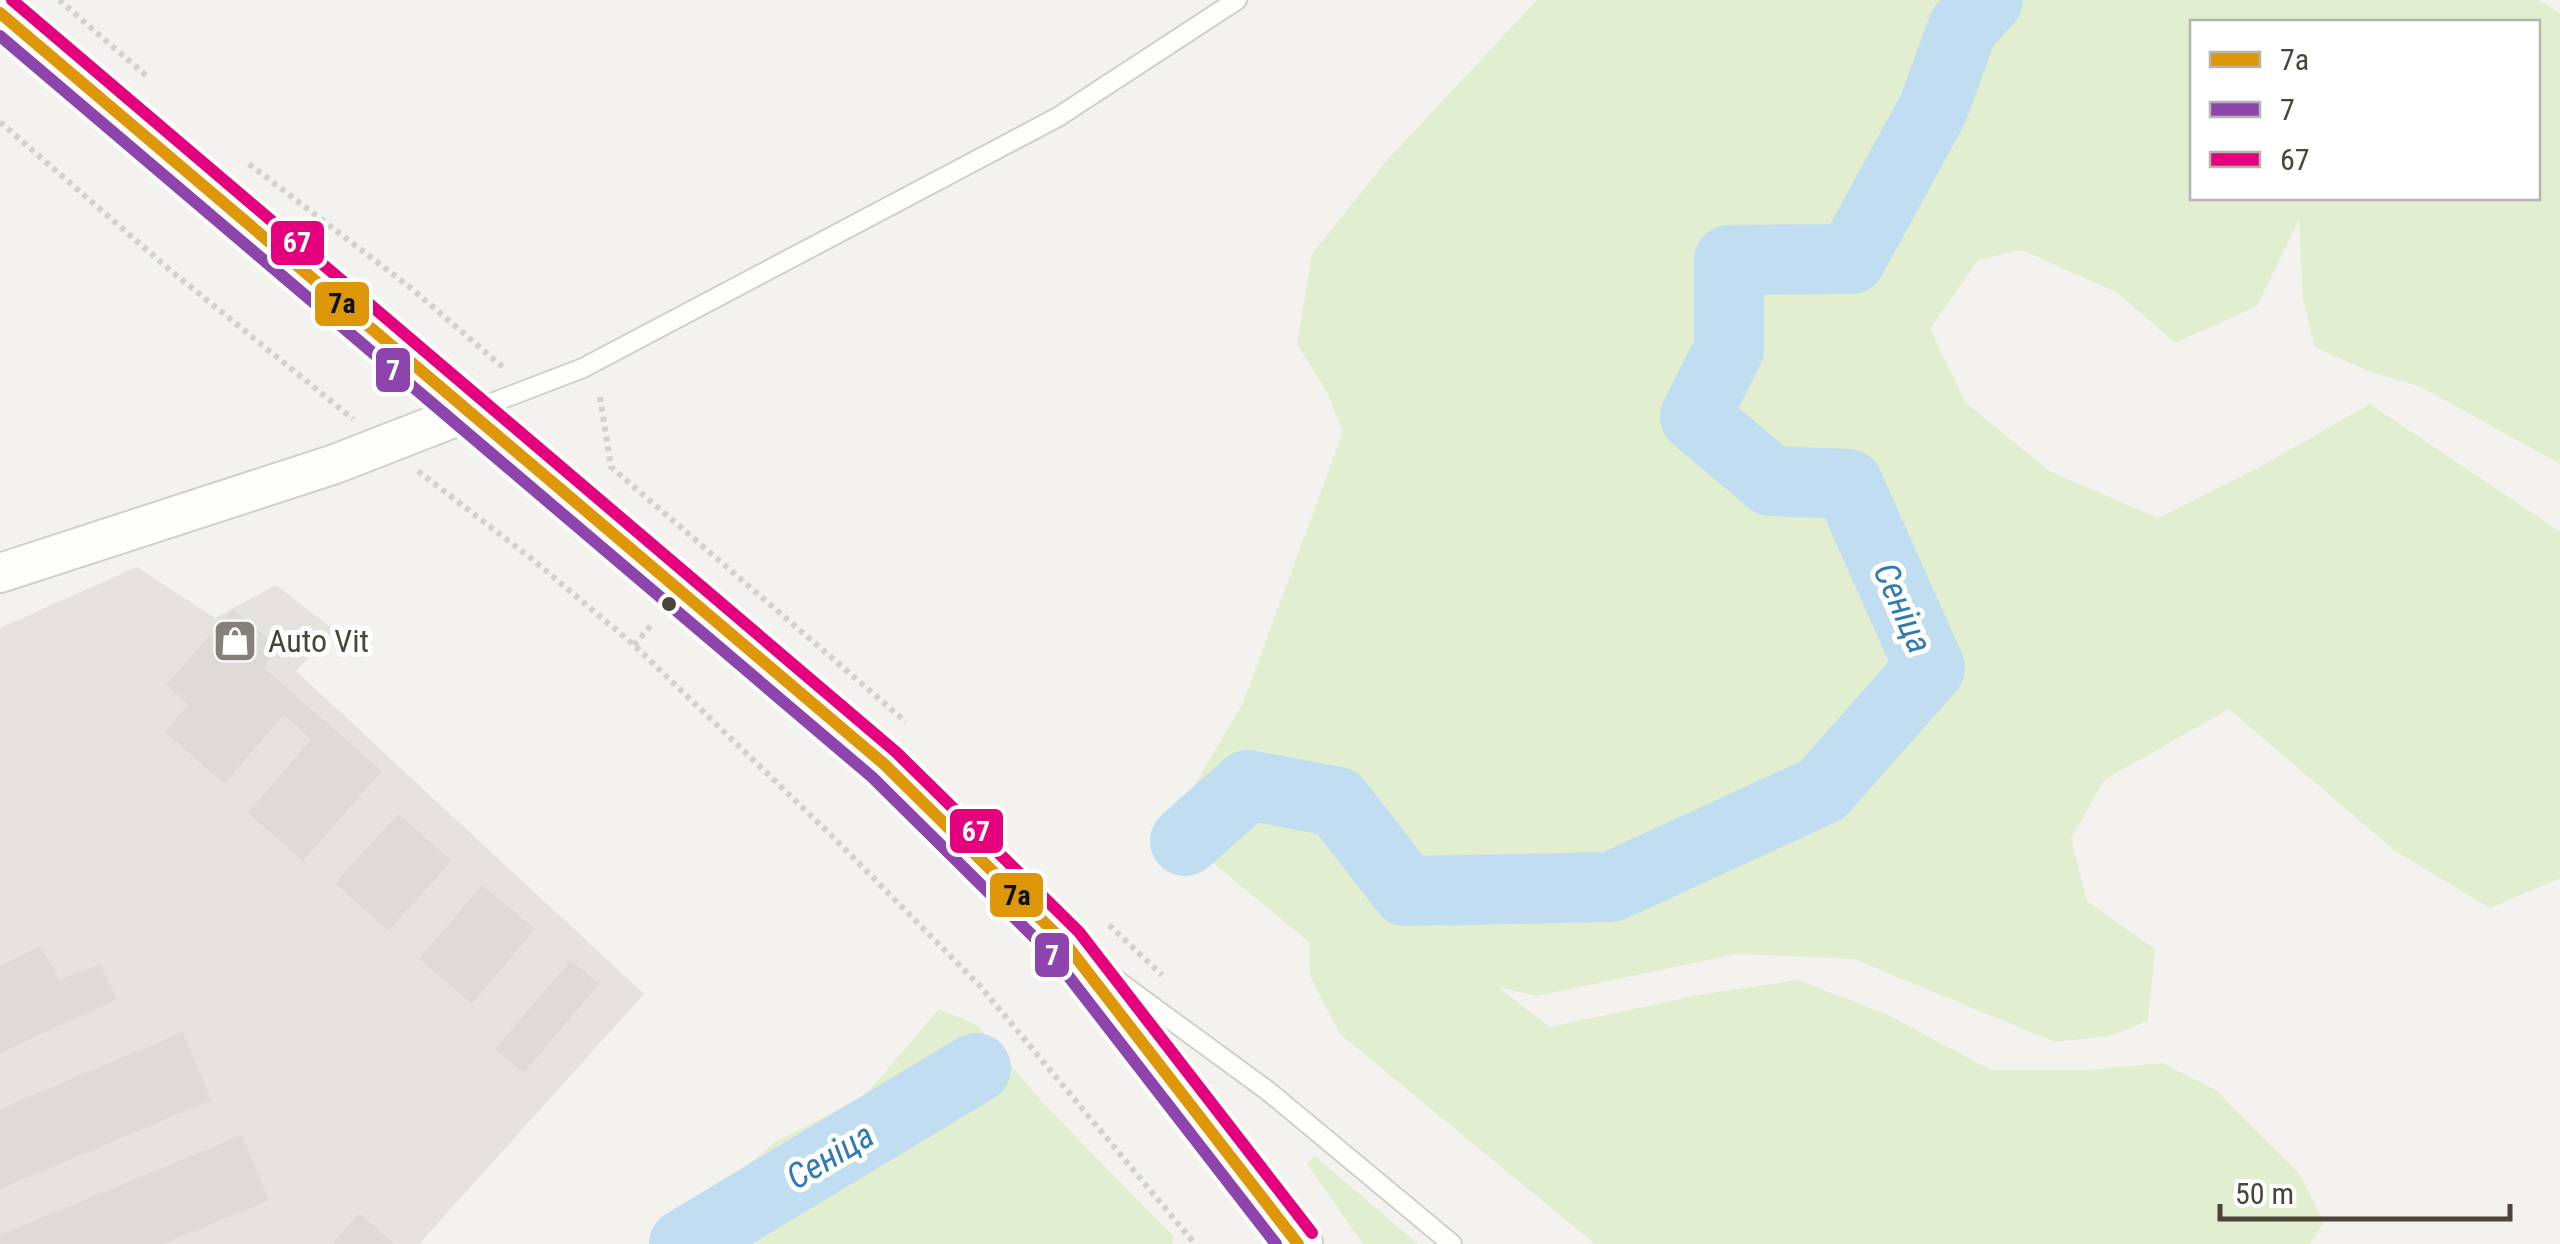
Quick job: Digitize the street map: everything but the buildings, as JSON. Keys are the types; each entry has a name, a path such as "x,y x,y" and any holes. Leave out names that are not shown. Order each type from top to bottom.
{"street":[{"path":"0,12 884,764 1065,943 1298,1244"},
{"path":"0,573 335,464 470,411"}],"lane":[{"path":"470,411 583,368 1058,117 1238,0"},
{"path":"1065,943 1268,1091 1452,1244"}],"path":[{"path":"0,122 170,270 362,426"},
{"path":"244,160 412,288 515,378"},
{"path":"404,460 532,559 634,645 830,834 980,986 1195,1244"}],"shaded area":[{"path":"137,567 215,618 276,585 334,630 296,671 644,994 419,1244 0,1244 0,628"}],"green space":[{"path":"1537,0 2538,0 2560,13 2560,464 2421,387 2368,371 2315,347 2303,300 2299,220 2257,306 2175,343 2118,293 2022,250 1978,260 1930,329 1966,403 2051,472 2158,518 2263,465 2370,404 2560,532 2560,878 2490,908 2395,851 2229,709 2104,780 2071,839 2087,901 2155,949 2148,1021 2110,1036 2055,1042 1854,959 1736,954 1537,996 1498,987 1550,1027 1699,995 1798,980 1886,1014 1991,1070 2092,1070 2163,1063 2217,1091 2300,1175 2324,1222 2310,1244 1595,1244 1340,1034 1310,976 1309,942 1207,858 1195,784 1243,703 1343,432 1328,394 1297,344 1312,254 1388,159"},
{"path":"939,1009 977,1025 1043,1103 1174,1237 1172,1244 654,1244 776,1141 863,1098"},
{"path":"1315,1156 1418,1244 1363,1244 1307,1164"}],"waterway":[{"name":"Сеніца","path":"1185,841 1248,785 1337,802 1406,891 1611,887 1822,790 1930,668 1848,484 1771,481 1695,417 1729,349 1729,260 1851,259 1933,109 1963,27 1988,0"},
{"name":"Сеніца","path":"684,1244 976,1068"}],"transit line":[{"name":"67","path":"12,0 896,752 1079,932 1312,1233"},
{"name":"7а","path":"0,13 884,764 1065,943 1298,1244"},
{"name":"7","path":"0,36 872,777 1052,955 1276,1244"}],"place":[{"name":"Auto Vit","path":"235,641"}]}
